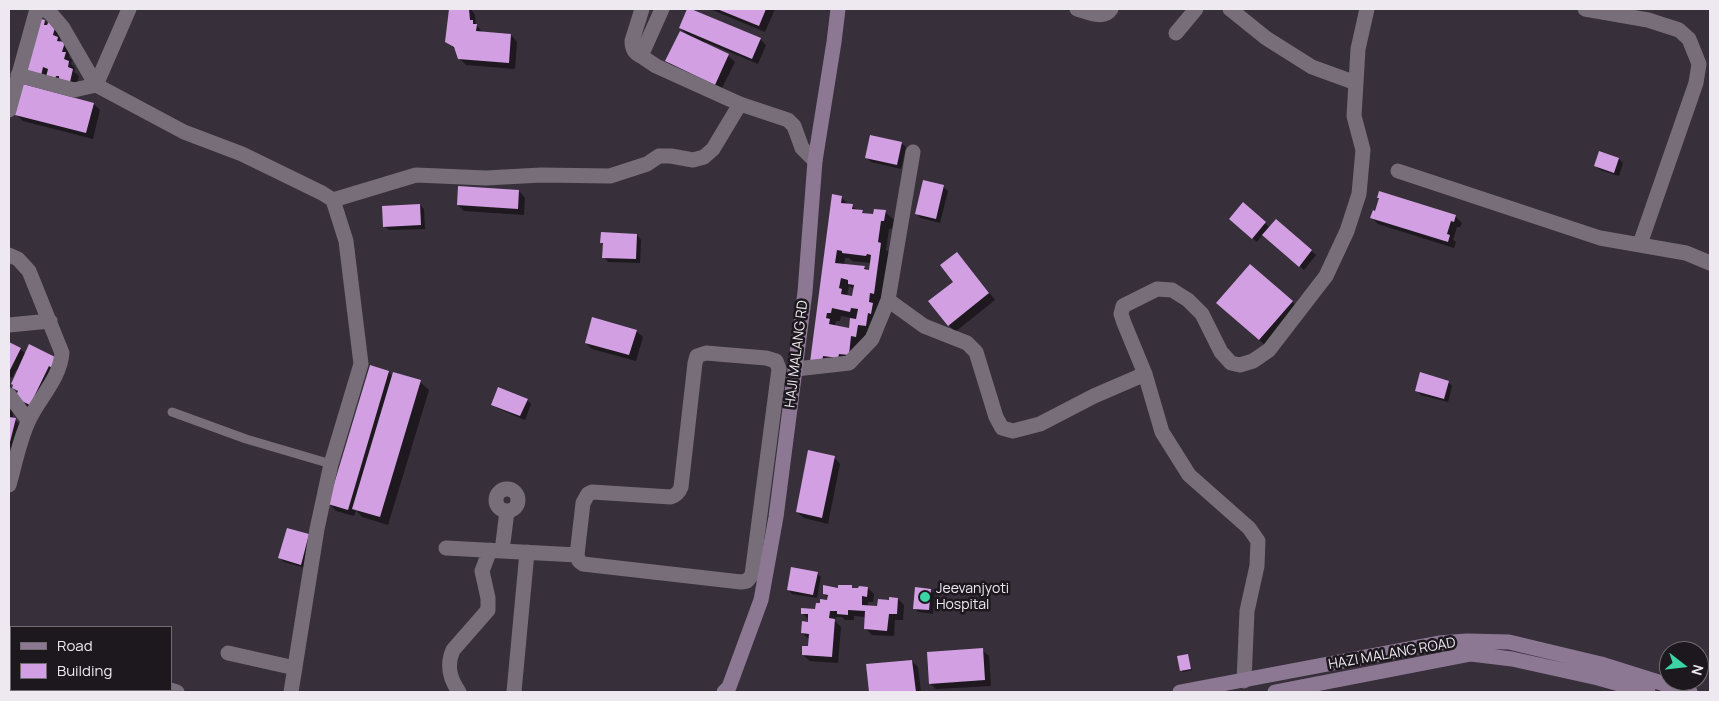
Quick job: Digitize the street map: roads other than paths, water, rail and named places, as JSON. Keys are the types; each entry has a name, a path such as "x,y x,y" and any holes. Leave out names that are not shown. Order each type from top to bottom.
{"main road":[{"name":"HAJI MALANG RD","path":"724,692 729,687 761,600 776,517 805,292 815,160 838,9"},
{"name":"HAZI MALANG ROAD","path":"1180,692 1439,643 1467,641 1509,642 1539,648 1601,664 1690,692"},
{"name":"HAZI MALANG ROAD","path":"1275,692 1292,691 1471,654 1512,659 1598,678 1648,692"}],"street":[{"path":"9,110 37,9"},
{"path":"44,9 52,14 63,28 96,85 184,132 242,154 333,200 346,241 361,364 331,464 318,529 291,692"},
{"path":"96,85 129,9"},
{"path":"642,9 632,42 632,47 636,53 656,66 740,104 788,120 794,126 802,148 815,160"},
{"path":"641,56 662,9"},
{"path":"1077,9 1102,16 1111,9"},
{"path":"1176,34 1196,9"},
{"path":"1230,9 1266,38 1312,68 1356,82"},
{"path":"1244,681 1247,612 1257,566 1258,540 1249,528 1188,475 1162,432 1145,374 1121,314 1123,306 1157,289 1172,290 1188,300 1202,314 1221,352 1231,363 1240,366 1253,361 1269,350 1326,276 1347,231 1359,194 1363,150 1354,116 1358,49 1367,9"},
{"path":"1585,9 1648,20 1679,30 1689,39 1699,64 1696,83 1640,244"},
{"path":"18,75 74,90 96,85"},
{"path":"333,200 416,174 486,178 541,175 610,176 647,164 659,156 694,160 704,157 713,149 740,104"},
{"path":"796,369 849,363 872,339 888,300 913,152"},
{"path":"1398,172 1600,238 1686,252 1710,263"},
{"path":"9,255 18,259 29,272 62,353 62,362 14,448 9,485"},
{"path":"888,300 924,326 966,344 976,352 996,417 1002,428 1013,431 1040,424 1094,396 1145,374"},
{"path":"9,325 50,322"},
{"path":"706,353 766,358 776,361 779,368 753,572 747,581 741,582 588,566 579,561 577,555 583,503 588,494 592,492 671,497 679,492 697,356 706,353"},
{"path":"9,395 28,420"},
{"path":"459,692 450,675 450,657 453,650 488,610 488,598 482,572 496,551 507,511"},
{"path":"446,548 577,555"},
{"path":"514,692 527,552"},
{"path":"228,653 295,668"}],"lane":[{"path":"172,412 246,439 331,464"}],"place":[{"name":"Jeevanjyoti Hospital","path":"925,597"}]}
